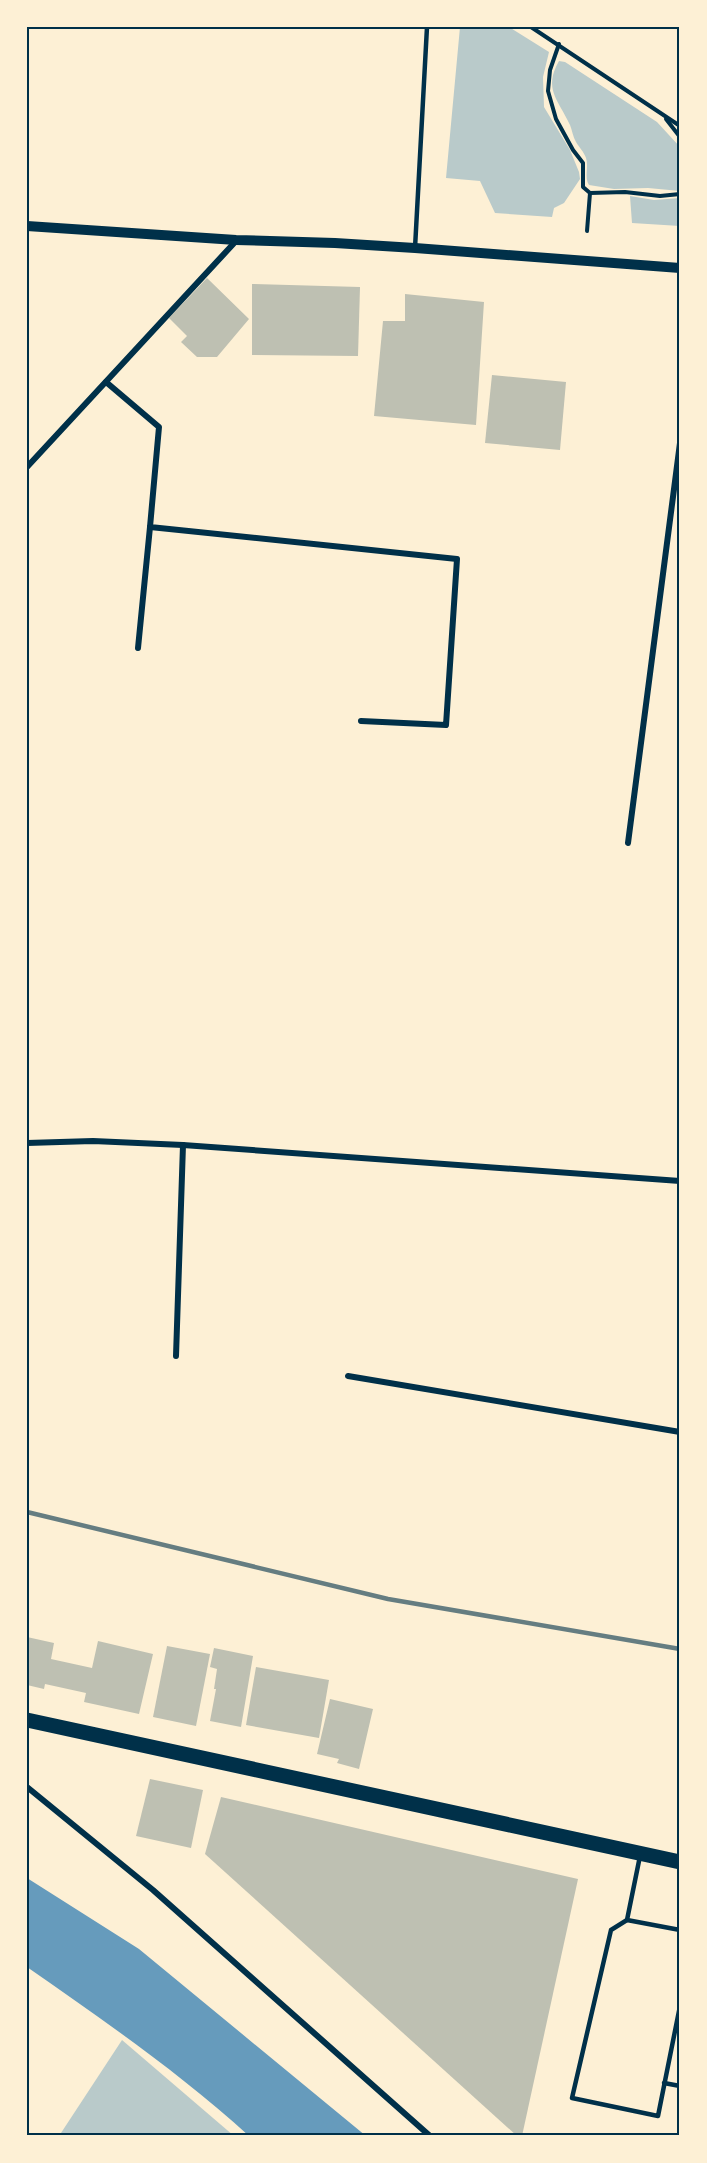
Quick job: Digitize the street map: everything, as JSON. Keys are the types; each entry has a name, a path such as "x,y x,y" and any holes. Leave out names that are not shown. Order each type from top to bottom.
{"main road":[{"path":"27,1720 680,1862"}],"street":[{"path":"27,226 236,240 415,248 680,268"},
{"path":"27,467 236,240"},
{"path":"106,382 159,427 138,648"},
{"path":"628,843 680,443"},
{"path":"150,526 457,559 446,725 361,721"},
{"path":"27,1143 93,1141 183,1145 680,1181"},
{"path":"176,1356 183,1145"},
{"path":"348,1376 680,1432"},
{"path":"27,1787 153,1890 430,2136"}],"lane":[{"path":"415,248 427,27"},
{"path":"627,1920 640,1854"},
{"path":"680,1930 627,1920 611,1930 573,2098 658,2116 680,2006"},
{"path":"664,2083 680,2086"}],"path":[{"path":"531,27 680,126"},
{"path":"559,44 550,70 548,91 556,119 583,163 583,187 590,193 625,192 660,196 680,194"},
{"path":"663,115 680,137"},
{"path":"587,231 590,193"}],"shaded area":[{"path":"460,27 509,27 549,52 543,77 544,107 570,150 580,179 564,203 554,208 552,217 495,213 480,181 446,178"},
{"path":"559,61 565,62 657,122 680,147 680,191 648,188 614,189 589,185 586,158 575,140 552,87 554,71"},
{"path":"630,196 654,200 680,198 680,226 632,223"},
{"path":"122,2040 234,2136 59,2136"}],"water":[{"path":"27,1878 139,1949 366,2136 249,2136 168,2069 27,1967"}],"building":[{"path":"207,278 249,319 217,357 197,357 181,342 187,336 169,318"},
{"path":"252,284 360,287 358,356 252,355"},
{"path":"405,294 484,302 476,425 374,416 383,321 405,321"},
{"path":"492,375 566,382 560,450 485,443"},
{"path":"27,1637 54,1643 51,1659 92,1668 98,1641 153,1654 139,1714 84,1702 86,1693 45,1684 44,1689 27,1685"},
{"path":"167,1646 210,1654 196,1726 153,1717"},
{"path":"214,1648 253,1656 241,1727 210,1721 216,1689 214,1689 217,1669 210,1667"},
{"path":"256,1667 329,1680 319,1738 246,1725"},
{"path":"330,1699 373,1709 359,1769 337,1763 339,1759 317,1754"},
{"path":"150,1779 203,1790 191,1848 136,1836"},
{"path":"221,1797 578,1879 522,2136 517,2136 205,1854"}],"railway":[{"path":"27,1512 388,1599 680,1649"}]}
